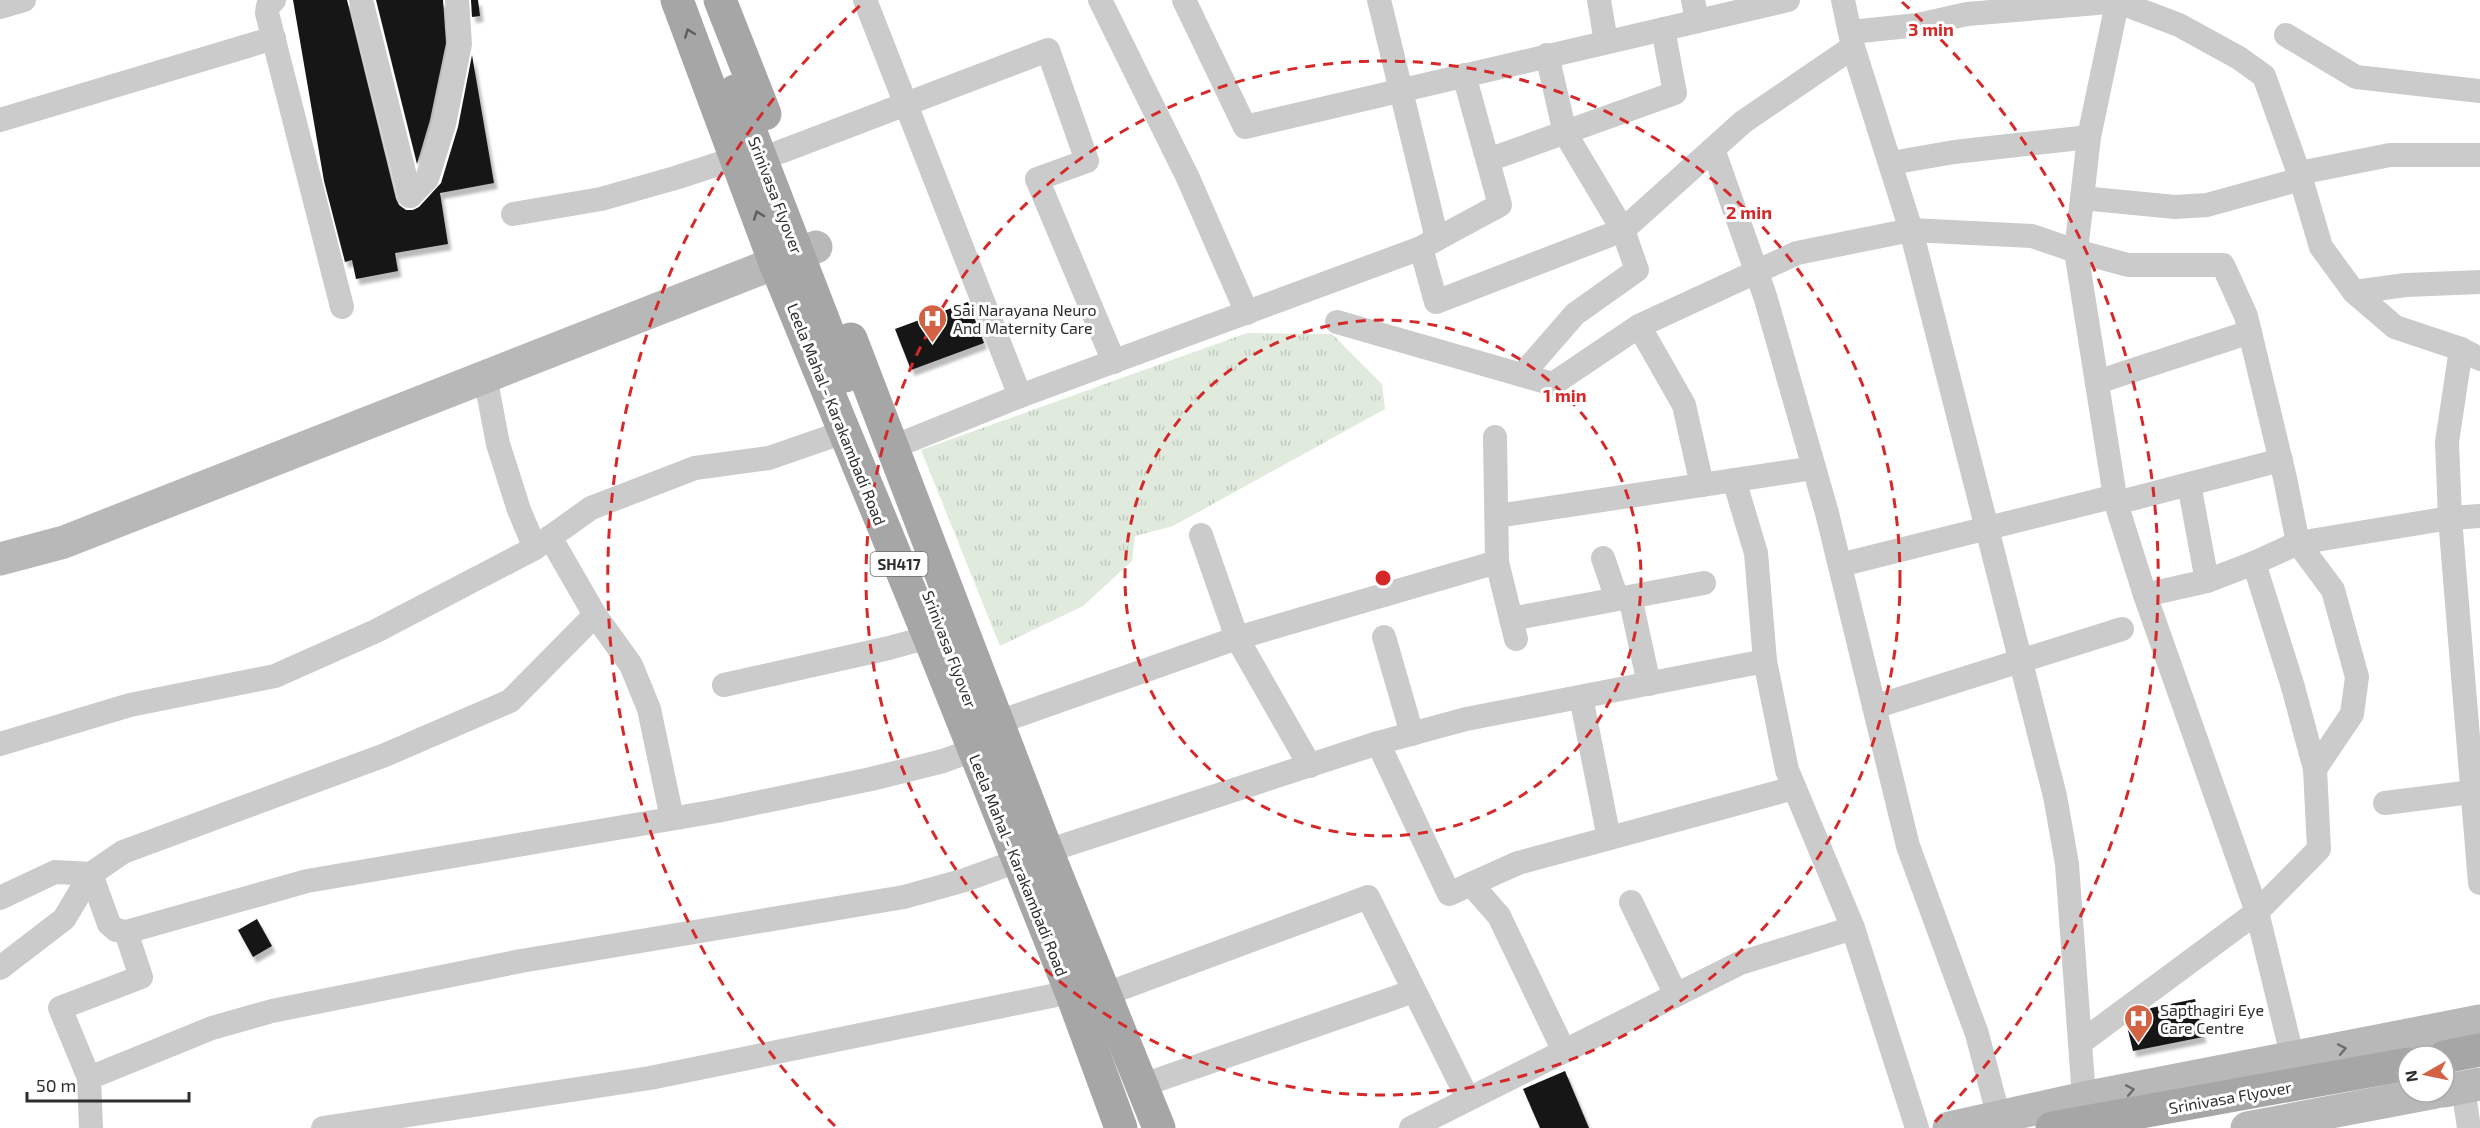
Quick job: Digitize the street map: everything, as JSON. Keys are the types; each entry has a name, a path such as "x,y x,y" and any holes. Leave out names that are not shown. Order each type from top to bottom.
{"main road":[{"name":"Leela Mahal - Karakambadi Road","path":"676,0 775,263 973,750 1106,994 1160,1128"},
{"name":"Srinivasa Flyover","path":"700,0 984,735 1124,1127"},
{"name":"Leela Mahal - Karakambadi Road","path":"720,0 999,722 1032,856 1071,992 1124,1127"},
{"path":"2456,1055 2480,1050"},
{"name":"Srinivasa Flyover","path":"2052,1128 2396,1066"},
{"name":"Srinivasa Flyover","path":"2167,1128 2396,1087"}],"street":[{"path":"0,7 24,0"},
{"path":"274,0 268,6 267,13 342,307"},
{"path":"361,0 410,196 427,179 444,124 460,44 457,0"},
{"path":"865,0 1020,396"},
{"path":"1100,0 1188,178 1247,313"},
{"path":"1184,0 1245,127 1663,29 1695,10 1788,0"},
{"path":"1379,0 1401,91 1429,244 1436,302 1623,230 1743,122 1852,40 1967,14 2109,2 2114,6 2129,6 2179,25 2239,58 2264,76 2300,176 2321,247 2354,292 2395,327 2471,354 2448,442 2450,518 2476,791 2480,884"},
{"path":"1599,0 1606,42"},
{"path":"1843,0 1852,40 1911,230 2055,796 2067,864 2084,1098"},
{"path":"2114,6 2115,13 2089,137 2076,251 2116,499 2145,595 2258,912 2293,1059"},
{"path":"1488,160 1674,93 1663,29"},
{"path":"2286,35 2356,77 2480,91"},
{"path":"0,120 274,38"},
{"path":"780,152 1048,50 1087,161 1037,179 1114,362"},
{"path":"1522,375 1575,314 1637,270 1623,230 1565,133 1547,55"},
{"path":"893,447 1020,396 1429,244 1500,205 1464,75"},
{"path":"1890,163 1954,152 2089,137"},
{"path":"1713,149 1756,272 1814,468 1840,565 1908,846 1977,1034 1999,1118"},
{"path":"2082,198 2175,207 2207,205 2300,176 2390,155 2480,155"},
{"path":"513,214 601,199 737,158"},
{"path":"1337,322 1553,384 1639,326 1797,253 1911,230 2032,236 2128,265 2223,265 2246,316 2281,460 2298,543 2333,590 2356,677 2352,714 2315,769"},
{"path":"0,558 64,542 816,247"},
{"path":"2354,292 2406,285 2480,282"},
{"path":"1639,326 1684,405 1702,485"},
{"path":"2097,382 2250,332"},
{"path":"484,376 498,444 519,510 631,665 649,709 672,818"},
{"path":"0,744 130,705 275,676 376,631 543,543 591,508 695,468 769,458 844,432"},
{"path":"1495,437 1497,562 1514,629 1624,598 1704,582"},
{"path":"1840,565 1986,529 2188,484 2281,460"},
{"path":"1497,516 1814,468"},
{"path":"1734,480 1756,553 1765,661 1787,770 1853,928 1917,1128"},
{"path":"2188,484 2207,581"},
{"path":"2145,595 2207,581 2298,543 2450,518 2480,516"},
{"path":"1201,535 1237,638 1310,766"},
{"path":"1603,558 1624,598 1649,684"},
{"path":"999,722 1237,638 1497,562"},
{"path":"2080,1043 2258,912 2319,849 2315,769 2293,687 2254,563"},
{"path":"0,968 64,919 91,874 123,852 385,755 510,701 595,615"},
{"path":"1874,707 2122,629"},
{"path":"724,685 929,637"},
{"path":"1384,637 1412,734"},
{"path":"89,1078 212,1028 272,1011 521,961 904,897 965,880 1378,743 1466,719 1765,661"},
{"path":"1581,697 1609,838"},
{"path":"1378,743 1449,894 1518,863 1794,788"},
{"path":"91,874 109,924 116,930 126,932 307,881 672,818 871,779 943,761 973,750"},
{"path":"2385,803 2476,791"},
{"path":"0,898 55,872 91,874"},
{"path":"1471,884 1499,916 1564,1051"},
{"path":"1106,994 1368,897 1468,1099"},
{"path":"1632,902 1676,995"},
{"path":"1426,1125 1468,1099 1740,963 1853,928"},
{"path":"91,1128 89,1078 60,1008 141,977 126,932"},
{"path":"1143,1085 1414,990"},
{"path":"323,1128 651,1078 1071,992"},
{"path":"1949,1128 2084,1098 2480,1021"},
{"path":"2247,1128 2353,1118 2458,1084 2469,1128"}],"green space":[{"path":"1247,333 1332,334 1382,384 1385,409 1173,526 1135,536 1132,561 1083,606 1000,646 921,450"}],"building":[{"path":"293,0 347,0 396,199 399,205 406,210 419,207 441,183 458,127 472,55 494,183 440,193 448,244 395,253 398,271 356,279 352,260 345,262 324,181"},
{"path":"376,0 443,0 446,43 430,120 417,164"},
{"path":"471,0 478,0 480,16 472,17"},
{"path":"968,302 984,343 911,370 895,329"},
{"path":"257,919 272,946 253,957 238,930"},
{"path":"2195,999 2203,1037 2133,1051 2127,1026 2151,1008"},
{"path":"1565,1071 1589,1128 1540,1128 1523,1089"}],"place":[{"name":"Sai Narayana Neuro And Maternity Care","path":"932,344"},
{"name":"Sapthagiri Eye Care Centre","path":"2139,1044"}]}
